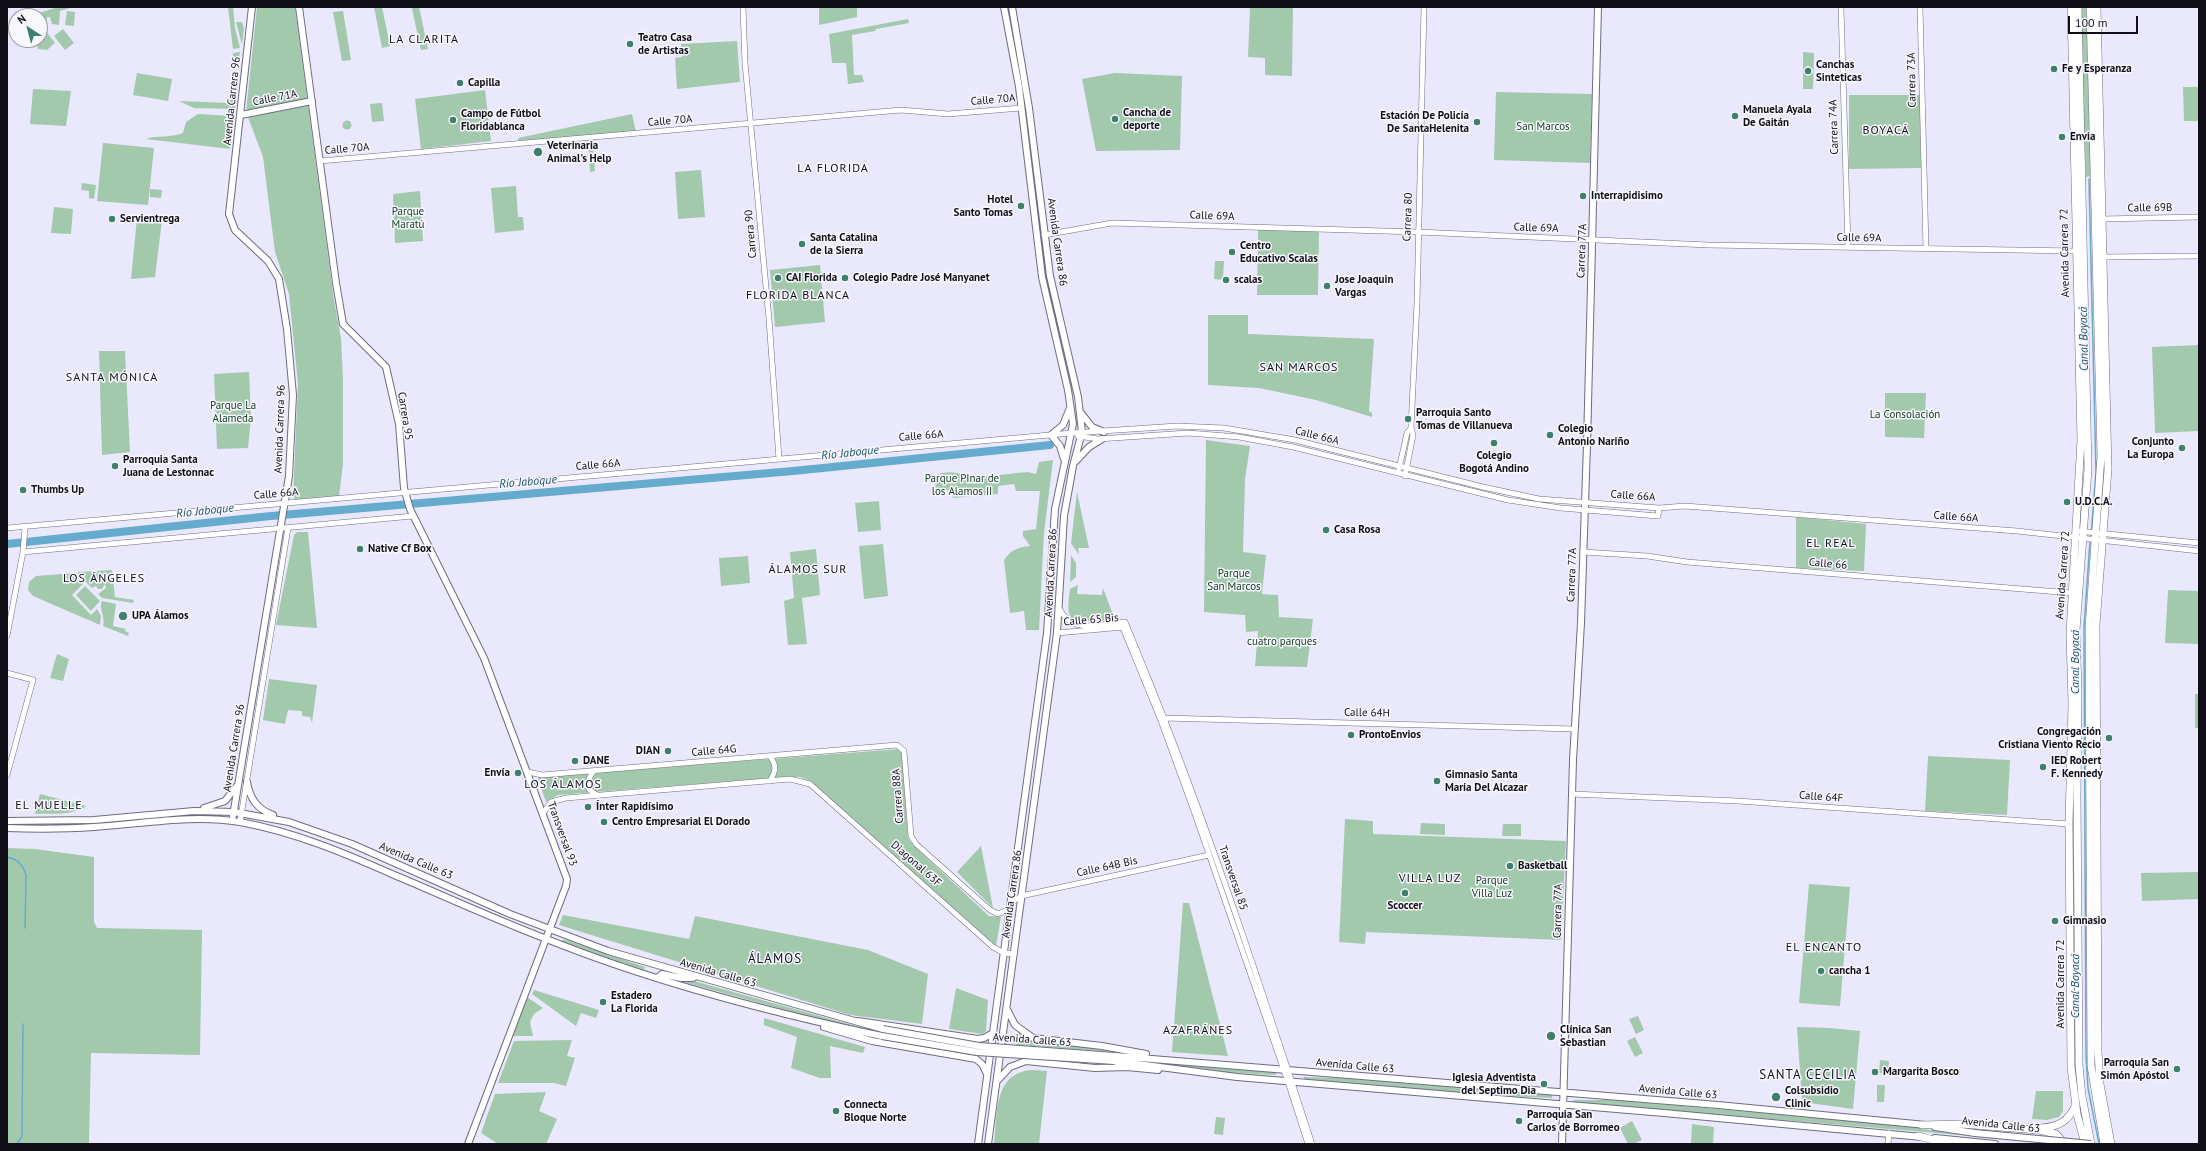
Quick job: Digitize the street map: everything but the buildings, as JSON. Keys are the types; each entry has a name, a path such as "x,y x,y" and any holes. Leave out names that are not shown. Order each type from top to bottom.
{"highway":[{"name":"Avenida Carrera 72","path":"2071,7 2082,535 2072,593 2070,633 2072,705 2070,756 2072,930 2071,1068 2076,1105 2085,1144"},
{"name":"Avenida Carrera 72","path":"2078,7 2088,469 2076,630 2078,718 2080,1076 2091,1144"},
{"path":"2091,7 2097,18"},
{"path":"2091,7 2100,472 2097,536 2096,624 2098,724 2098,1064 2111,1144"},
{"path":"2097,7 2108,469 2097,536 2089,628 2089,851 2091,1066 2104,1144"},
{"path":"2071,49 2078,36"},
{"path":"2072,64 2079,80"},
{"path":"2092,98 2099,78"},
{"path":"2095,206 2102,219"},
{"path":"2075,207 2083,225"},
{"path":"2098,384 2106,374"},
{"path":"2072,705 2078,718"},
{"path":"2090,735 2098,724"},
{"path":"2070,756 2078,745"},
{"path":"2089,851 2097,861"},
{"path":"2072,930 2079,943"},
{"path":"2072,995 2079,976"},
{"path":"2027,1129 2050,1127 2061,1124 2069,1118 2076,1105"},
{"path":"1922,1125 1962,1124 2027,1129 2056,1134 2065,1144"},
{"path":"1918,1136 1949,1144"}],"main road":[{"name":"Avenida Carrera 96","path":"232,821 284,505 290,458 293,395 282,287 276,273 268,261 236,230 229,214 252,7"},
{"path":"299,7 320,161"},
{"name":"Avenida Carrera 86","path":"978,1144 1047,633 1055,509 1064,461 1072,433 1071,407 1042,277 1021,108 1004,7"},
{"name":"Avenida Carrera 86","path":"988,1144 1057,633 1061,540 1073,466 1081,435 1081,412 1050,276 1029,108 1012,7"},
{"name":"Carrera 77A","path":"1562,1144 1574,729 1581,623 1585,510 1598,7"},
{"name":"Calle 71A","path":"241,115 312,101"},
{"name":"Carrera 95","path":"320,161 343,324 386,367 399,424 405,495"},
{"path":"1064,461 1060,446 1051,435 1063,424 1071,407"},
{"path":"1081,412 1092,427 1104,432"},
{"path":"1073,466 1086,449 1102,439"},
{"name":"Transversal 93","path":"405,495 413,516 482,653 544,812 567,879 550,930 468,1144"},
{"path":"194,811 225,801 232,794 239,782"},
{"path":"247,782 250,796 256,805 267,813 289,822"},
{"name":"Avenida Calle 63","path":"7,820 94,820 194,811 234,812 289,822 352,844 550,930 618,955 842,1019 883,1033"},
{"name":"Avenida Calle 63","path":"7,828 94,828 184,820 240,822 291,834 329,846 546,939 601,960 657,978 806,1020 883,1033 976,1052 1183,1061 1922,1125 1975,1133 2091,1144"},
{"path":"657,978 662,974 680,978 700,978"},
{"path":"1007,1009 1015,1025 1033,1038 1102,1046 1183,1061"},
{"path":"842,1019 978,1039 984,1038 993,1032"},
{"path":"806,1020 869,1041 976,1059 982,1064 987,1074"},
{"name":"Avenida Calle 63","path":"1114,1058 1184,1070 1290,1082 1564,1104 1995,1144"},
{"path":"996,1082 1010,1067 1026,1062 1095,1068 1184,1070"}],"street":[{"name":"Carrera 90","path":"743,7 745,63 769,319 779,459"},
{"name":"Carrera 80","path":"1405,476 1413,435 1411,428 1424,7"},
{"name":"Carrera 74A","path":"1841,7 1848,247"},
{"name":"Carrera 73A","path":"1920,7 1926,249"},
{"name":"Calle 70A","path":"320,161 901,110 948,114 1021,108"},
{"name":"Calle 69B","path":"2102,219 2199,217"},
{"name":"Calle 69A","path":"1044,235 1112,223 1418,232 1592,240 1926,249 2076,251"},
{"path":"2102,257 2199,256"},
{"name":"Calle 66A","path":"1081,435 1177,426 1224,428 1289,439 1516,494 1585,503 1659,508 1685,506 2199,543"},
{"name":"Carrera 80","path":"1398,474 1407,434 1411,428"},
{"name":"Calle 66A","path":"7,528 25,529 1072,433 1102,439 1188,433 1239,437 1293,447 1405,476 1508,500 1585,510 1658,516 1659,508"},
{"path":"23,552 281,525 288,528 413,516"},
{"name":"Avenida Carrera 96","path":"240,822 288,528"},
{"path":"7,636 23,552 25,529"},
{"name":"Calle 66A","path":"2097,536 2199,551"},
{"name":"Calle 66","path":"1583,552 1641,555 1687,562 2072,593"},
{"name":"Calle 65 Bis","path":"1059,608 1067,621 1075,625 1124,625"},
{"name":"Calle 65 Bis","path":"1057,633 1124,625"},
{"name":"Transversal 85","path":"1124,625 1162,718 1223,881 1263,1003 1312,1144"},
{"path":"7,673 33,680 7,775"},
{"name":"Calle 64H","path":"1162,718 1574,729"},
{"name":"Transversal 85","path":"1162,718 1209,855 1263,1003"},
{"name":"Calle 64G","path":"528,772 542,775 897,745 901,747"},
{"name":"Carrera 88A","path":"901,747 905,756 911,836 916,844"},
{"path":"544,812 549,804 555,800 770,781 775,773 776,767 770,756"},
{"path":"595,770 589,778 588,786 591,791 599,795"},
{"name":"Diagonal 63F","path":"770,781 796,779 808,782 993,947 1004,953 1014,954"},
{"name":"Calle 64F","path":"1572,794 1738,801 2070,824"},
{"name":"Diagonal 63F","path":"916,844 990,910 998,914 1011,906"},
{"path":"1209,855 1214,858 1223,881"},
{"name":"Calle 64B Bis","path":"1011,906 1021,896 1209,855"},
{"name":"Transversal 85","path":"1290,1082 1308,1144"},
{"path":"1888,1144 1889,1133"}],"green space":[{"path":"58,7 74,7 60,11 59,25 52,24 50,17 48,17 48,10"},
{"path":"228,7 233,7 235,28 240,48 233,49"},
{"path":"257,7 295,7 334,300 341,338 343,380 343,464 339,496 296,501 293,496 298,384 289,294 275,252 263,157 246,112"},
{"path":"374,7 382,7 390,46 382,48"},
{"path":"414,7 419,7 428,49 421,50 412,9"},
{"path":"819,7 857,7 857,17 819,25"},
{"path":"1250,7 1293,7 1292,76 1265,75 1265,58 1248,57"},
{"path":"2080,7 2087,7 2092,176 2086,177"},
{"path":"67,11 75,12 74,26 65,25"},
{"path":"343,11 351,60 342,61 333,12"},
{"path":"908,19 909,23 852,35 854,75 862,75 864,82 848,84 846,63 832,63 829,34"},
{"path":"236,22 242,22 244,28 242,45"},
{"path":"63,29 74,43 65,50 54,36"},
{"path":"48,34 55,43 47,50 38,49 48,48"},
{"path":"737,41 740,82 677,89 675,58 682,57 681,44"},
{"path":"240,52 238,66 232,69 233,53"},
{"name":"Canchas Sinteticas","path":"1803,52 1814,53 1813,89 1803,89"},
{"path":"137,73 172,79 168,101 133,95"},
{"path":"1115,73 1182,76 1180,150 1096,151 1082,79"},
{"path":"231,86 237,87 235,109 194,108 179,101 230,103"},
{"path":"2183,87 2199,87 2199,121 2184,121"},
{"path":"33,89 71,91 66,126 30,124"},
{"name":"Campo de Fútbol Floridablanca","path":"485,90 491,141 421,149 415,99"},
{"name":"San Marcos","path":"1496,92 1592,94 1590,163 1494,160"},
{"path":"1849,95 1920,95 1921,168 1849,169"},
{"path":"382,103 384,121 372,122 370,104"},
{"path":"198,114 233,116 230,149 146,139 183,133 186,122"},
{"path":"632,114 636,132 519,142 518,138"},
{"path":"345,121 349,121 351,125 349,129 345,129 343,127 343,123"},
{"path":"103,143 154,148 148,205 97,201"},
{"path":"588,144 593,144 595,171 590,172"},
{"path":"701,170 705,217 678,219 675,172"},
{"path":"82,183 96,185 94,199 89,198 89,191 81,190"},
{"path":"516,186 518,217 523,217 524,230 495,233 491,188"},
{"path":"150,189 162,190 161,198 150,197"},
{"name":"Parque Maratú","path":"420,191 423,241 395,243 393,194"},
{"path":"54,207 73,209 71,234 51,233"},
{"path":"137,218 162,220 155,277 131,279"},
{"path":"1258,230 1319,231 1318,295 1257,295"},
{"path":"1215,261 1224,261 1223,280 1214,279"},
{"path":"820,265 825,322 775,327 770,270"},
{"path":"1208,315 1248,315 1248,334 1374,339 1369,411 1372,413 1372,417 1316,400 1259,388 1208,385"},
{"path":"2199,345 2199,431 2155,433 2152,347"},
{"path":"99,351 125,351 130,452 102,455"},
{"name":"Parque La Alameda","path":"249,372 251,418 248,448 217,449 214,374"},
{"name":"La Consolación","path":"1885,393 1926,393 1924,438 1885,437"},
{"name":"Parque San Marcos","path":"1206,440 1250,446 1245,479 1243,552 1266,555 1262,594 1278,595 1279,617 1313,619 1307,667 1255,666 1258,631 1246,632 1245,615 1204,612"},
{"name":"Parque PInar de los Alamos II","path":"1053,460 1044,533 1039,630 1026,630 1024,611 1010,613 1004,560 1015,550 1030,546 1023,536 1023,531 1036,529 1040,491 1016,491 1014,484 998,486 998,494 953,498 951,490 936,491 935,476 945,472 981,476 1028,472 1036,474 1039,462"},
{"path":"1077,492 1089,548 1078,548 1079,555 1071,543"},
{"path":"879,501 881,530 858,532 855,503"},
{"path":"1796,517 1866,524 1864,571 1796,568"},
{"path":"297,532 308,532 317,628 276,625 294,535"},
{"path":"883,544 888,596 864,599 859,546"},
{"path":"816,549 820,595 802,598 807,644 788,645 784,601 794,598 790,552"},
{"path":"1071,555 1076,563 1076,577 1070,582"},
{"path":"748,556 750,583 721,586 719,558"},
{"path":"112,570 115,597 134,600 133,603 102,598 98,594 106,588 105,584 102,589 98,589 96,586 92,588 78,574 78,572"},
{"path":"75,573 83,584 72,595 91,615 97,609 101,616 100,625 33,596 28,590 29,582 36,576"},
{"path":"1078,585 1077,594 1102,595 1103,588 1115,620 1078,622 1074,620 1069,613 1068,603 1070,589"},
{"path":"85,586 100,601 91,611 76,595"},
{"path":"2168,590 2199,591 2199,644 2165,643"},
{"path":"102,601 116,604 113,626 126,629 125,631 129,633 128,636 103,626 104,619 101,607"},
{"path":"57,654 69,659 63,681 50,678"},
{"path":"269,679 317,685 312,723 310,717 302,716 302,711 288,710 285,724 263,720"},
{"path":"2195,694 2199,694 2199,728 2195,728"},
{"path":"899,749 902,751 908,838 913,845 989,916 1001,917 996,946 808,780 800,777 558,795 546,802 541,788 546,788 545,781 539,781 538,777"},
{"path":"1928,756 2010,760 2007,815 1925,811"},
{"path":"40,794 86,806 68,813 35,814"},
{"name":"Parque Villa Luz","path":"1345,819 1373,821 1373,834 1566,841 1561,940 1366,932 1365,944 1339,942"},
{"path":"1421,823 1445,824 1445,835 1420,834"},
{"path":"1503,824 1521,824 1521,836 1502,836"},
{"path":"981,846 993,908 957,872"},
{"path":"7,848 35,849 94,857 94,922 97,928 202,930 200,1055 91,1053 89,1144 7,1144"},
{"path":"2199,872 2199,899 2142,901 2141,873"},
{"name":"EL ENCANTO","path":"1809,884 1850,887 1840,1006 1799,1003"},
{"path":"1183,903 1189,903 1228,1056 1172,1052"},
{"path":"563,915 689,939 695,916 868,950 928,974 922,1024 850,1015 559,925"},
{"path":"563,939 645,967 644,970 562,943"},
{"path":"662,976 690,980 874,1031 807,1016"},
{"path":"956,988 988,1000 986,1031 982,1034 949,1029"},
{"path":"534,990 599,1010 596,1018 581,1013 576,1026 532,994"},
{"path":"527,997 543,1008 534,1014 530,1022 533,1036 513,1036"},
{"path":"1638,1016 1644,1030 1636,1034 1629,1019"},
{"path":"764,1018 865,1047 863,1053 830,1046 831,1078 820,1078 791,1068 797,1037 764,1025"},
{"path":"1797,1027 1860,1031 1853,1109 1802,1102"},
{"path":"1018,1032 1034,1040 1117,1052 1016,1045"},
{"path":"1635,1037 1643,1053 1635,1057 1627,1041"},
{"path":"572,1040 567,1056 575,1058 566,1086 554,1083 498,1083 514,1041"},
{"path":"1880,1060 1889,1061 1888,1074 1879,1073"},
{"path":"1153,1063 1276,1072 1276,1075 1213,1072"},
{"path":"1033,1070 1047,1071 1039,1144 994,1144 998,1107 1004,1086 1011,1078 1020,1072"},
{"path":"1304,1077 1340,1078 1552,1095 1552,1098 1304,1080"},
{"path":"1877,1085 1885,1085 1884,1102 1877,1102"},
{"path":"2036,1091 2063,1091 2063,1111 2059,1117 2047,1120 2032,1119"},
{"path":"546,1092 539,1111 557,1119 546,1144 498,1144 481,1133 495,1094"},
{"path":"1574,1100 1613,1100 1897,1125 1971,1136 1573,1102"},
{"path":"1216,1117 1225,1118 1223,1135 1214,1134"},
{"path":"1632,1121 1642,1140 1633,1144 1628,1144 1620,1128"},
{"path":"1692,1124 1714,1127 1713,1144 1691,1144"}],"waterway":[{"name":"Canal Boyacá","path":"2089,179 2096,472 2091,537"},
{"name":"Río Jaboque","path":"7,544 271,516 793,471 1050,445"},
{"name":"Canal Boyacá","path":"2090,541 2084,627 2086,1056 2088,1088 2099,1144"},
{"path":"7,857 20,863 26,875 25,928"},
{"path":"17,1144 22,1136 23,1024"}],"place":[{"name":"Teatro Casa de Artistas","path":"630,44"},
{"name":"Fe y Esperanza","path":"2054,69"},
{"name":"Canchas Sinteticas","path":"1808,71"},
{"name":"Capilla","path":"460,83"},
{"name":"Manuela Ayala De Gaitán","path":"1735,116"},
{"name":"Cancha de deporte","path":"1115,119"},
{"name":"Campo de Fútbol Floridablanca","path":"453,120"},
{"name":"Estación De Policía De SantaHelenita","path":"1477,122"},
{"name":"Envia","path":"2062,137"},
{"name":"Veterinaria Animal's Help","path":"538,152"},
{"name":"Interrapidisimo","path":"1583,196"},
{"name":"Hotel Santo Tomas","path":"1021,206"},
{"name":"Servientrega","path":"112,219"},
{"name":"Santa Catalina de la Sierra","path":"802,244"},
{"name":"Centro Educativo Scalas","path":"1232,252"},
{"name":"CAI Florida","path":"778,278"},
{"name":"Colegio Padre José Manyanet","path":"845,278"},
{"name":"scalas","path":"1226,280"},
{"name":"Jose Joaquin Vargas","path":"1327,286"},
{"name":"Parroquia Santo Tomas de Villanueva","path":"1408,419"},
{"name":"Colegio Antonio Nariño","path":"1550,435"},
{"name":"Colegio Bogotá Andino","path":"1494,443"},
{"name":"Conjunto La Europa","path":"2182,448"},
{"name":"Parroquia Santa Juana de Lestonnac","path":"115,466"},
{"name":"Thumbs Up","path":"23,490"},
{"name":"U.D.C.A.","path":"2067,502"},
{"name":"Casa Rosa","path":"1326,530"},
{"name":"Native Cf Box","path":"360,549"},
{"name":"UPA Álamos","path":"123,616"},
{"name":"ProntoEnvios","path":"1351,735"},
{"name":"Congregación Cristiana Viento Recio","path":"2109,738"},
{"name":"DIAN","path":"668,751"},
{"name":"DANE","path":"575,761"},
{"name":"IED Robert F. Kennedy","path":"2043,767"},
{"name":"Envía","path":"518,773"},
{"name":"Gimnasio Santa María Del Alcazar","path":"1437,781"},
{"name":"Ínter Rapidísimo","path":"588,807"},
{"name":"Centro Empresarial El Dorado","path":"604,822"},
{"name":"Basketball","path":"1510,866"},
{"name":"Scoccer","path":"1405,893"},
{"name":"Gimnasio","path":"2055,921"},
{"name":"cancha 1","path":"1821,971"},
{"name":"Estadero La Florida","path":"603,1002"},
{"name":"Clínica San Sebastian","path":"1551,1036"},
{"name":"Parroquia San Simón Apóstol","path":"2177,1069"},
{"name":"Margarita Bosco","path":"1875,1072"},
{"name":"Iglesia Adventista del Septimo Dia","path":"1544,1084"},
{"name":"Colsubsidio Clinic","path":"1776,1097"},
{"name":"Connecta Bloque Norte","path":"836,1111"},
{"name":"Parroquia San Carlos de Borromeo","path":"1519,1121"}],"district":[{"name":"LA CLARITA","path":"424,40"},
{"name":"BOYACÁ","path":"1886,131"},
{"name":"LA FLORIDA","path":"833,169"},
{"name":"FLORIDA BLANCA","path":"798,296"},
{"name":"SAN MARCOS","path":"1299,368"},
{"name":"SANTA MÓNICA","path":"112,378"},
{"name":"EL REAL","path":"1831,544"},
{"name":"ÁLAMOS SUR","path":"808,570"},
{"name":"LOS ÁNGELES","path":"104,579"},
{"name":"LOS ÁLAMOS","path":"563,785"},
{"name":"EL MUELLE","path":"49,806"},
{"name":"VILLA LUZ","path":"1430,879"},
{"name":"EL ENCANTO","path":"1824,948"},
{"name":"ÁLAMOS","path":"775,959"},
{"name":"AZAFRÁNES","path":"1198,1031"},
{"name":"SANTA CECILIA","path":"1808,1075"}],"park label":[{"name":"cuatro parques","path":"1282,642"}]}
